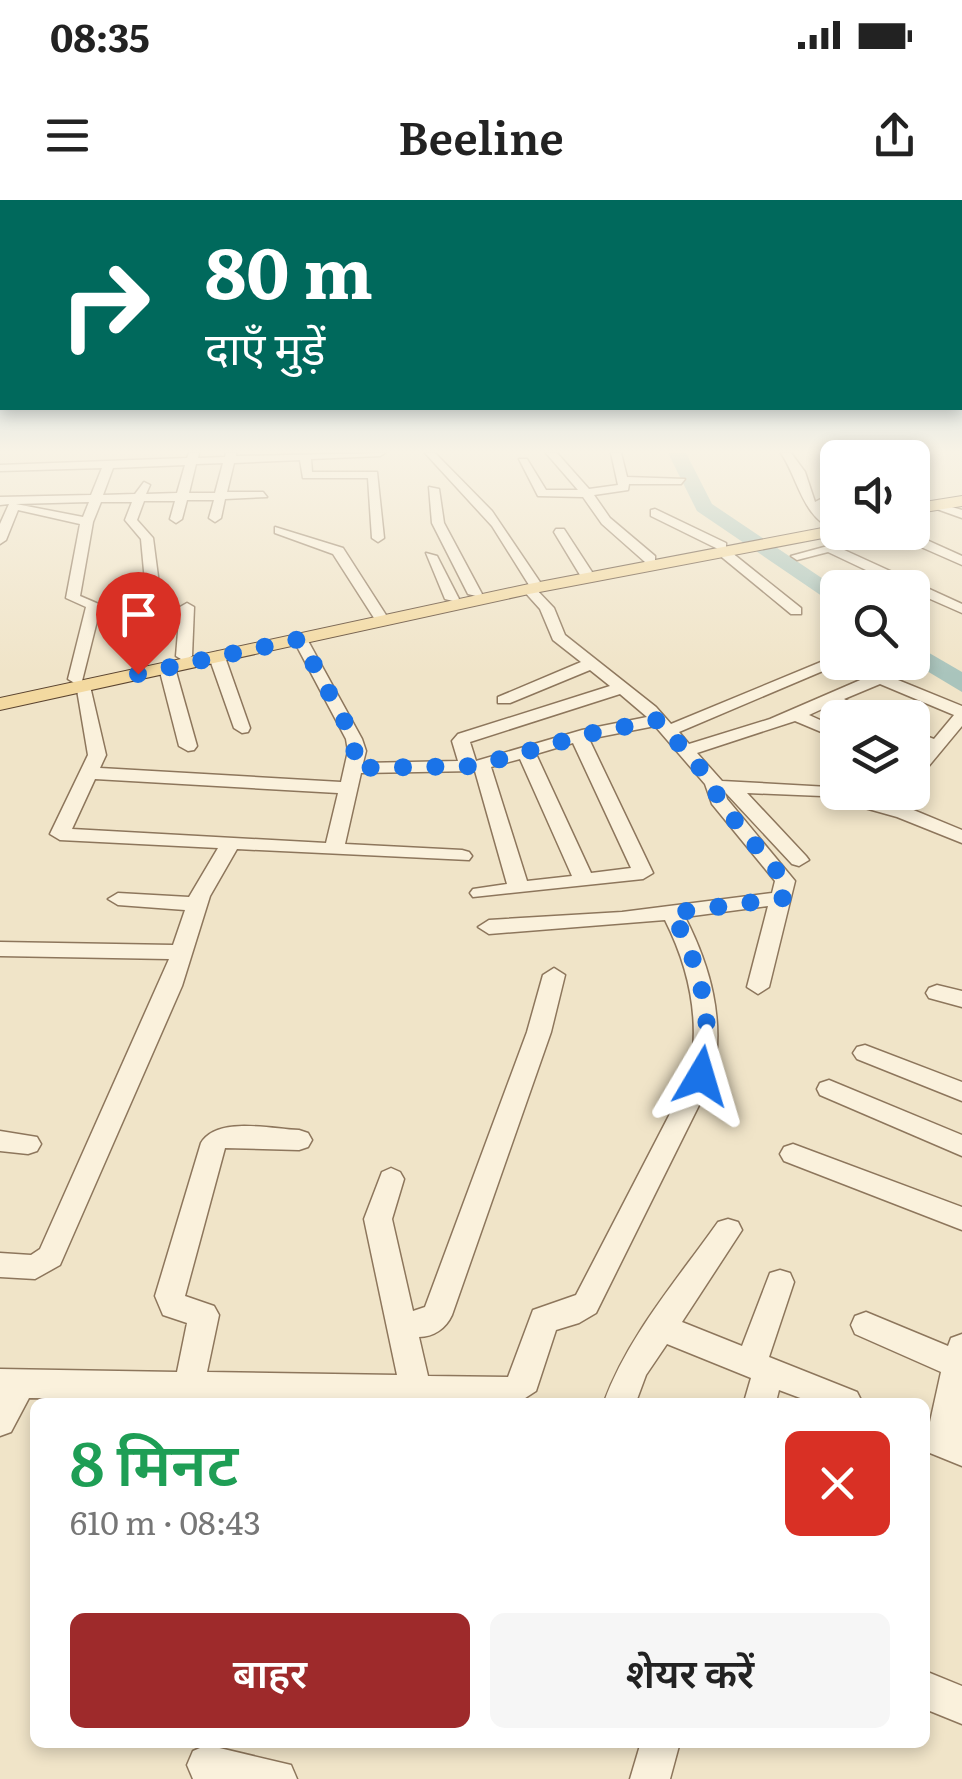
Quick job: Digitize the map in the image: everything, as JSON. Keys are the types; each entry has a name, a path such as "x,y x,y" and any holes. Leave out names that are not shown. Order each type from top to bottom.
{"main road":[{"path":"0,704 184,656 378,614 820,529"},
{"path":"0,696 167,668 585,572 729,547"}],"street":[{"path":"86,527 73,598 94,604 79,683 97,755 60,834 462,856"},
{"path":"137,527 147,538 153,592"},
{"path":"377,527 378,538"},
{"path":"440,527 475,594"},
{"path":"501,527 510,537 531,586 547,608 558,638 663,726 799,860"},
{"path":"613,527 650,560"},
{"path":"686,527 729,547 796,610"},
{"path":"279,530 322,542 338,551 378,614"},
{"path":"560,532 585,572"},
{"path":"930,547 962,561"},
{"path":"797,556 822,550"},
{"path":"834,550 962,609"},
{"path":"431,556 452,599"},
{"path":"184,656 186,607"},
{"path":"300,639 354,739 355,768 334,849"},
{"path":"218,657 242,728"},
{"path":"504,700 590,664"},
{"path":"355,768 475,766 579,737 663,726 820,667"},
{"path":"167,668 188,746"},
{"path":"685,751 796,715 875,680"},
{"path":"885,680 962,714 930,754"},
{"path":"518,889 475,766 461,741 621,688"},
{"path":"796,715 820,726"},
{"path":"480,893 640,875 644,870 579,737"},
{"path":"930,743 937,746"},
{"path":"526,752 585,882"},
{"path":"90,772 350,788"},
{"path":"723,786 820,791"},
{"path":"723,786 718,800 785,881 784,898 758,987"},
{"path":"910,810 962,838"},
{"path":"0,1265 35,1267 50,1258 171,986 196,904 230,844"},
{"path":"489,927 672,913 784,898"},
{"path":"118,899 196,904"},
{"path":"0,1421 10,1383 417,1396 519,1388 544,1318 579,1311 586,1304 697,1086 708,1053 694,954 672,913"},
{"path":"0,949 181,952"},
{"path":"401,1324 425,1324 437,1315 540,1032 554,975"},
{"path":"937,992 962,999"},
{"path":"865,1053 962,1092"},
{"path":"829,1089 962,1146"},
{"path":"189,1386 204,1315 173,1306 170,1296 214,1143 222,1137 299,1140"},
{"path":"0,1141 28,1144"},
{"path":"793,1154 962,1219"},
{"path":"391,1179 378,1219 417,1396"},
{"path":"622,1398 634,1367 728,1230"},
{"path":"760,1398 760,1368 780,1282"},
{"path":"866,1324 961,1359 943,1442"},
{"path":"660,1327 836,1398"},
{"path":"930,1692 962,1704"},
{"path":"650,1779 659,1748"},
{"path":"208,1762 277,1779"}],"waterway":[{"path":"732,527 820,588"},
{"path":"930,662 962,684"}],"route":[{"path":"138,674 300,639 354,739 355,768 476,766 588,734 658,720 714,784 718,800 781,874 786,889 784,898 672,913 696,962 709,1047 701,1076"}]}
